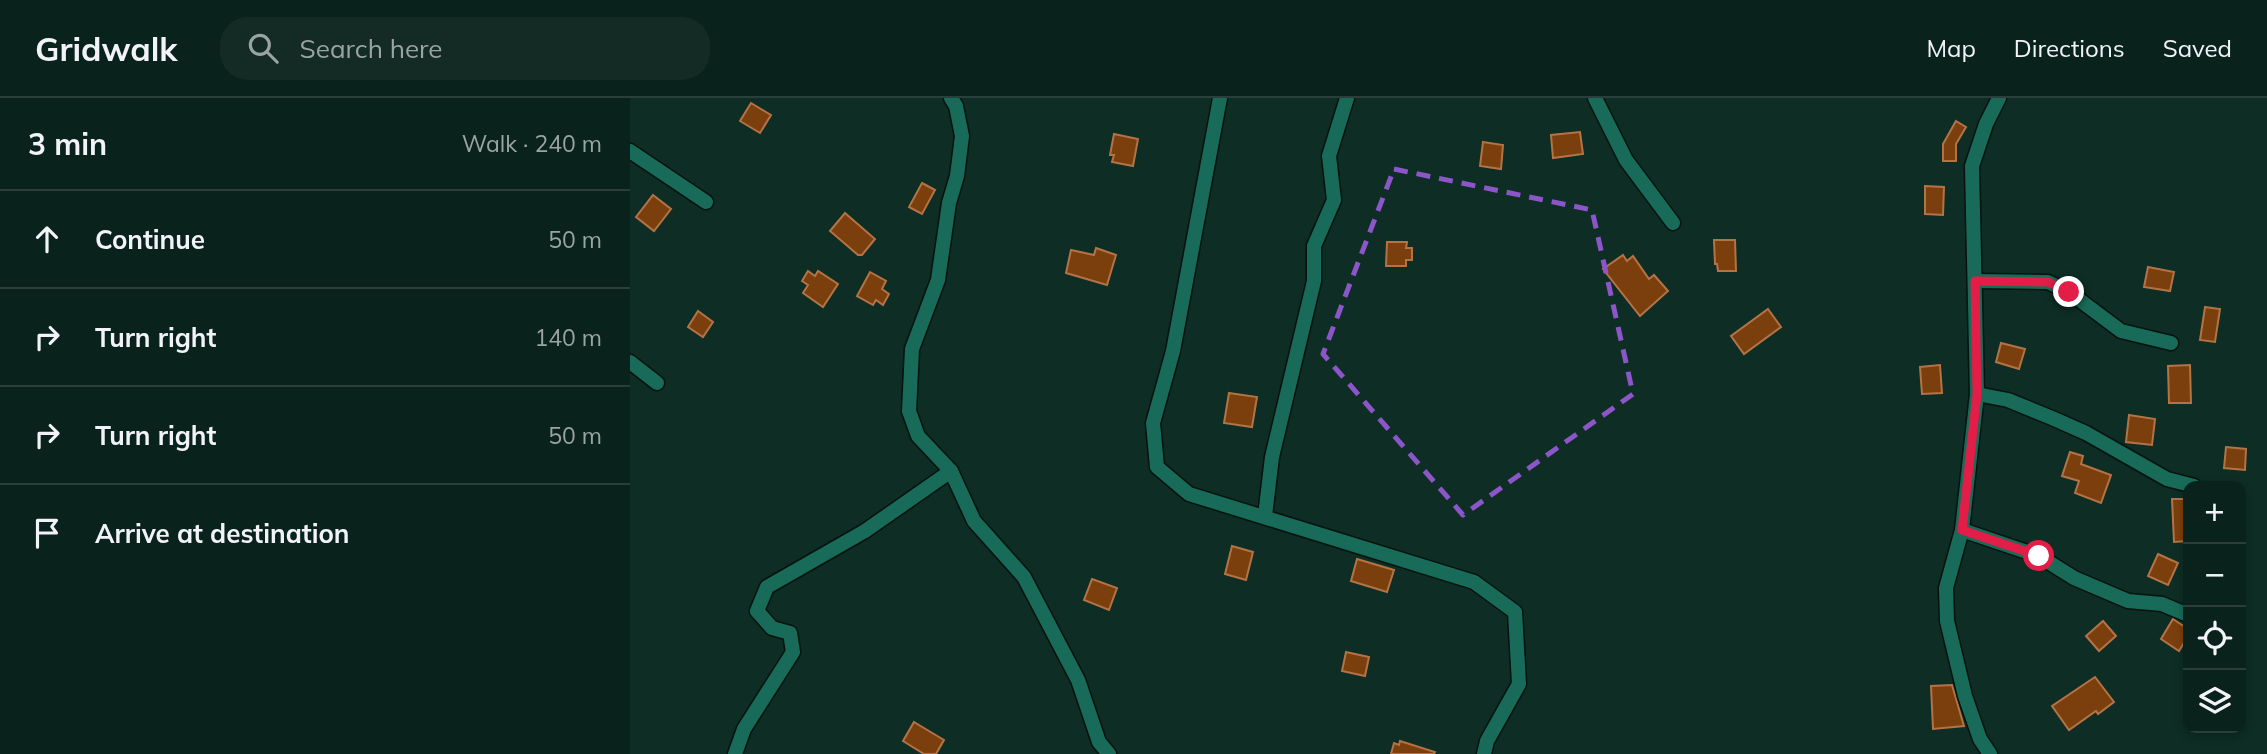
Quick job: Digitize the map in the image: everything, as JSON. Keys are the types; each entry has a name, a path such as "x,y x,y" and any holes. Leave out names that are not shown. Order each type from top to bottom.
{"street":[{"path":"951,98 956,106 962,136 957,176 949,203 937,280 912,349 909,411 918,436 951,471 974,521 1024,577 1078,680 1099,741 1109,754"},
{"path":"1220,98 1173,351 1153,424 1157,467 1189,494 1474,582 1515,611 1519,684 1487,741 1484,754"},
{"path":"1265,516 1272,457 1314,281 1314,246 1334,200 1329,156 1347,98"},
{"path":"1595,98 1626,160 1673,223"},
{"path":"1990,754 1980,738 1965,696 1948,621 1946,588 1962,530 1977,394 1972,166 1986,124 1999,98"},
{"path":"630,151 706,202"},
{"path":"1975,281 2048,282 2069,292 2121,331 2171,343"},
{"path":"630,362 657,383"},
{"path":"1977,394 2008,400 2052,418 2086,433 2167,479 2183,483"},
{"path":"735,754 744,729 793,652 790,634 772,628 757,611 768,587 865,531 951,471"},
{"path":"1962,530 2039,556 2074,578 2128,601 2162,604 2183,613"}],"highlighted area":[{"path":"1394,169 1592,210 1633,394 1463,515 1323,354"}],"building":[{"path":"751,103 771,115 760,133 740,121"},
{"path":"1956,121 1966,127 1956,144 1956,161 1943,161 1943,144"},
{"path":"1580,132 1583,154 1553,158 1551,135"},
{"path":"1114,134 1138,139 1133,166 1112,162 1114,155 1110,155"},
{"path":"1483,142 1503,145 1501,169 1480,166"},
{"path":"922,183 935,190 922,214 909,207"},
{"path":"1925,186 1944,187 1943,215 1925,214"},
{"path":"653,195 671,209 654,231 636,217"},
{"path":"845,213 875,239 862,255 858,255 830,231"},
{"path":"1714,240 1735,240 1736,271 1718,271"},
{"path":"1387,242 1407,242 1406,248 1412,248 1412,260 1406,260 1406,266 1386,266"},
{"path":"1096,248 1116,255 1107,285 1066,273 1071,250 1094,255"},
{"path":"1623,255 1627,261 1633,256 1649,279 1654,275 1668,291 1640,316 1603,269"},
{"path":"2148,267 2174,272 2170,291 2144,287"},
{"path":"808,271 815,276 818,271 838,284 823,307 803,293 808,285 802,281"},
{"path":"870,272 886,281 882,289 889,294 883,305 876,300 873,305 857,296"},
{"path":"2205,307 2220,309 2215,342 2200,340"},
{"path":"1768,309 1781,327 1744,354 1731,336"},
{"path":"698,311 713,322 703,337 688,327"},
{"path":"2001,343 2025,349 2019,369 1996,362"},
{"path":"1940,365 1942,393 1922,394 1920,367"},
{"path":"2190,365 2191,403 2169,403 2168,366"},
{"path":"1229,393 1257,397 1252,427 1224,423"},
{"path":"2129,415 2155,419 2152,445 2126,442"},
{"path":"2226,447 2246,449 2245,470 2224,468"},
{"path":"2070,452 2083,456 2081,464 2111,475 2101,503 2075,493 2079,481 2062,476"},
{"path":"2172,499 2183,499 2183,541 2174,542"},
{"path":"1232,546 1253,552 1246,580 1225,574"},
{"path":"2158,554 2178,563 2168,585 2148,576"},
{"path":"1357,559 1394,570 1387,592 1351,581"},
{"path":"1092,579 1117,588 1109,610 1084,600"},
{"path":"2173,619 2183,626 2183,644 2179,651 2161,639"},
{"path":"2103,621 2116,636 2099,651 2086,636"},
{"path":"1346,652 1369,657 1365,676 1342,671"},
{"path":"2095,677 2114,702 2069,730 2052,706"},
{"path":"1952,685 1964,726 1933,729 1931,686"},
{"path":"914,722 944,740 936,754 924,754 903,741"},
{"path":"1400,741 1435,752 1391,754 1394,743 1399,745"}],"route":[{"path":"2039,556 1962,530 1977,394 1975,281 2048,282 2069,292"}]}
